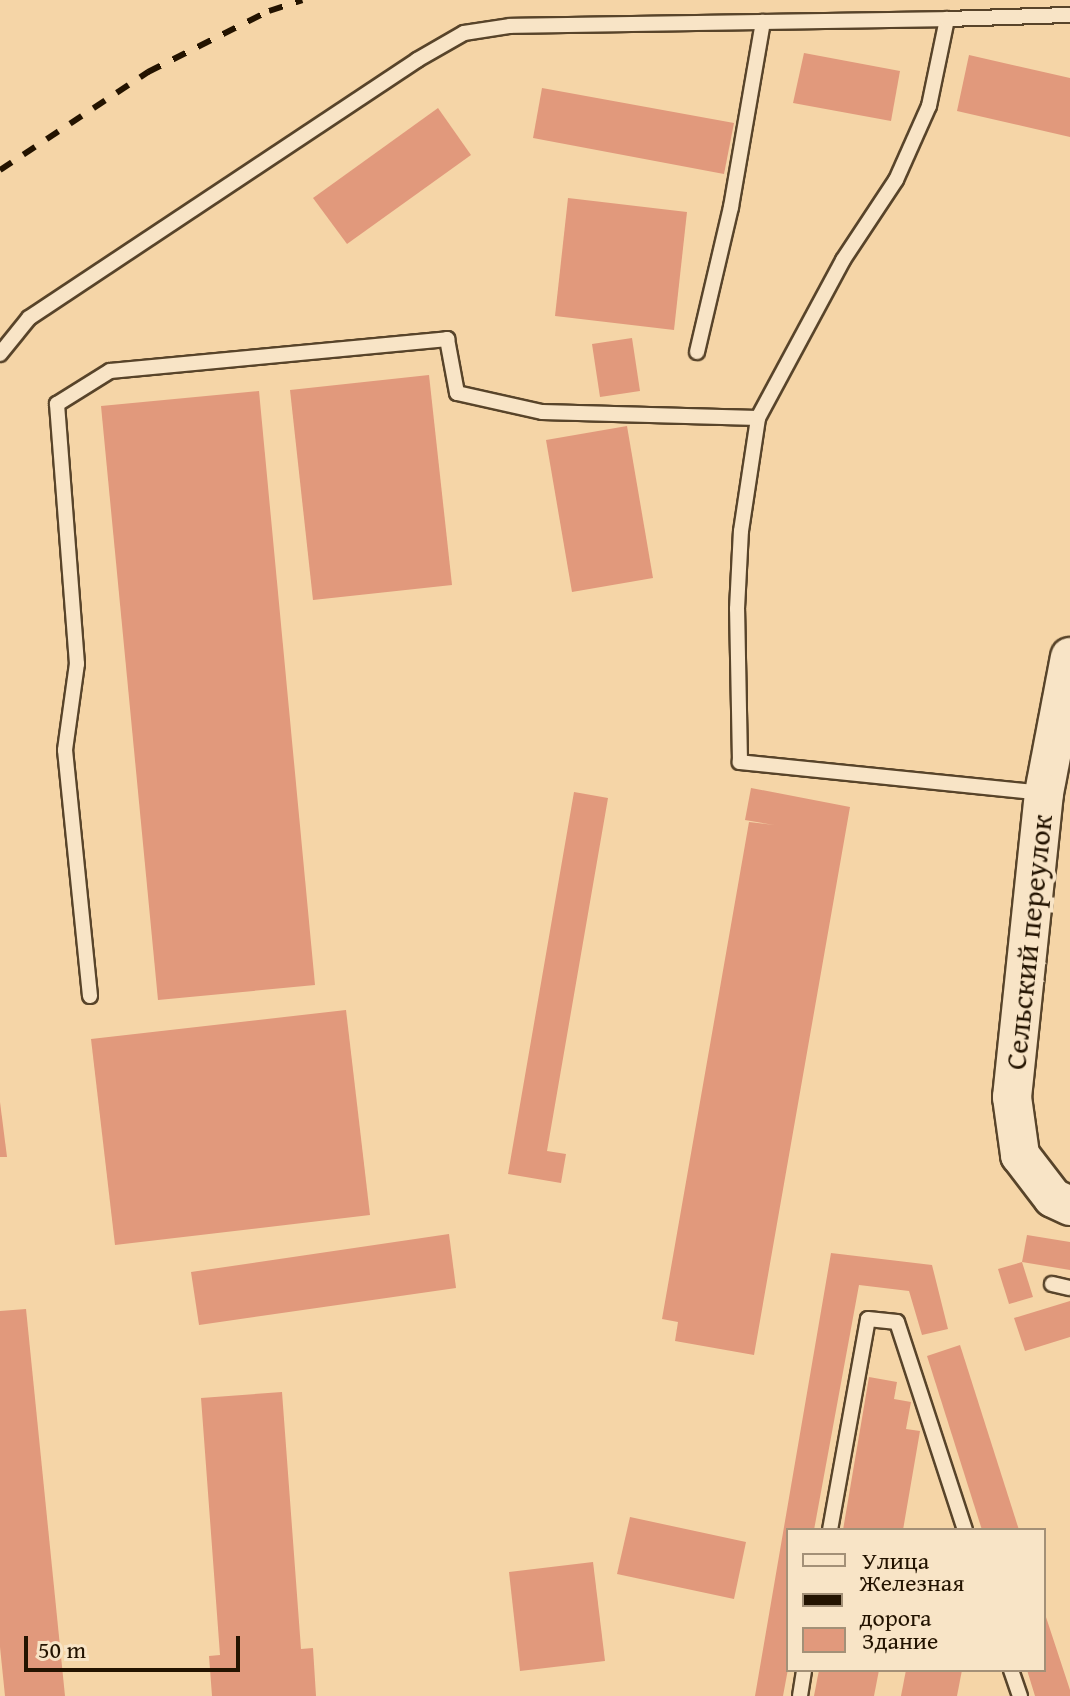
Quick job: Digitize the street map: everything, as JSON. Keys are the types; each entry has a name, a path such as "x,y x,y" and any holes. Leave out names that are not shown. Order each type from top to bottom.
{"street":[{"name":"Сельский переулок","path":"1070,657 1044,793 1012,1097 1020,1155 1053,1198 1070,1206"}],"lane":[{"path":"0,354 29,318 404,68 464,33 510,26 1070,15"},
{"path":"947,19 929,106 896,180 843,260 758,418 741,531 737,609 740,762 1044,793"},
{"path":"697,352 731,207 763,22"},
{"path":"90,996 65,750 77,664 57,404 110,371 447,339 457,393 542,412 758,418"},
{"path":"1052,1284 1070,1288"},
{"path":"830,1528 868,1319 897,1322 964,1528"},
{"path":"800,1696 804,1672"},
{"path":"1012,1672 1020,1696"}],"building":[{"path":"804,53 900,71 891,121 793,103"},
{"path":"969,55 1070,78 1070,137 957,111"},
{"path":"542,88 734,123 724,174 533,138"},
{"path":"438,108 471,155 347,244 313,198"},
{"path":"568,198 687,212 674,330 555,316"},
{"path":"632,338 640,391 600,397 592,344"},
{"path":"429,375 452,585 313,600 290,390"},
{"path":"259,391 315,985 158,1000 101,406"},
{"path":"627,426 653,578 572,592 546,440"},
{"path":"751,788 850,807 754,1355 675,1341 678,1322 662,1319 749,822 774,825 745,820"},
{"path":"574,792 608,798 547,1151 566,1154 561,1183 508,1174"},
{"path":"346,1010 370,1215 115,1245 91,1039"},
{"path":"0,1102 7,1157 0,1157"},
{"path":"449,1234 456,1288 199,1325 191,1272"},
{"path":"1027,1235 1070,1242 1070,1270 1022,1262"},
{"path":"831,1253 932,1265 948,1329 922,1335 909,1291 859,1285 814,1528 786,1528 787,1672 783,1696 755,1696"},
{"path":"1022,1262 1033,1297 1009,1304 998,1269"},
{"path":"1070,1301 1070,1337 1025,1351 1014,1318"},
{"path":"26,1309 65,1696 5,1696 0,1647 0,1311"},
{"path":"960,1345 1018,1528 981,1528 927,1356"},
{"path":"869,1377 897,1382 894,1399 911,1402 906,1429 920,1431 903,1528 843,1528"},
{"path":"282,1392 301,1649 313,1648 316,1696 212,1696 209,1656 220,1655 201,1398"},
{"path":"630,1517 746,1542 734,1599 617,1574"},
{"path":"593,1562 605,1661 520,1671 509,1572"},
{"path":"1046,1617 1070,1696 1035,1696 1028,1672 1046,1672"},
{"path":"819,1672 879,1672 874,1696 814,1696"},
{"path":"906,1672 962,1672 957,1696 901,1696"}],"railway":[{"path":"0,170 148,72 269,11 302,0"}]}
